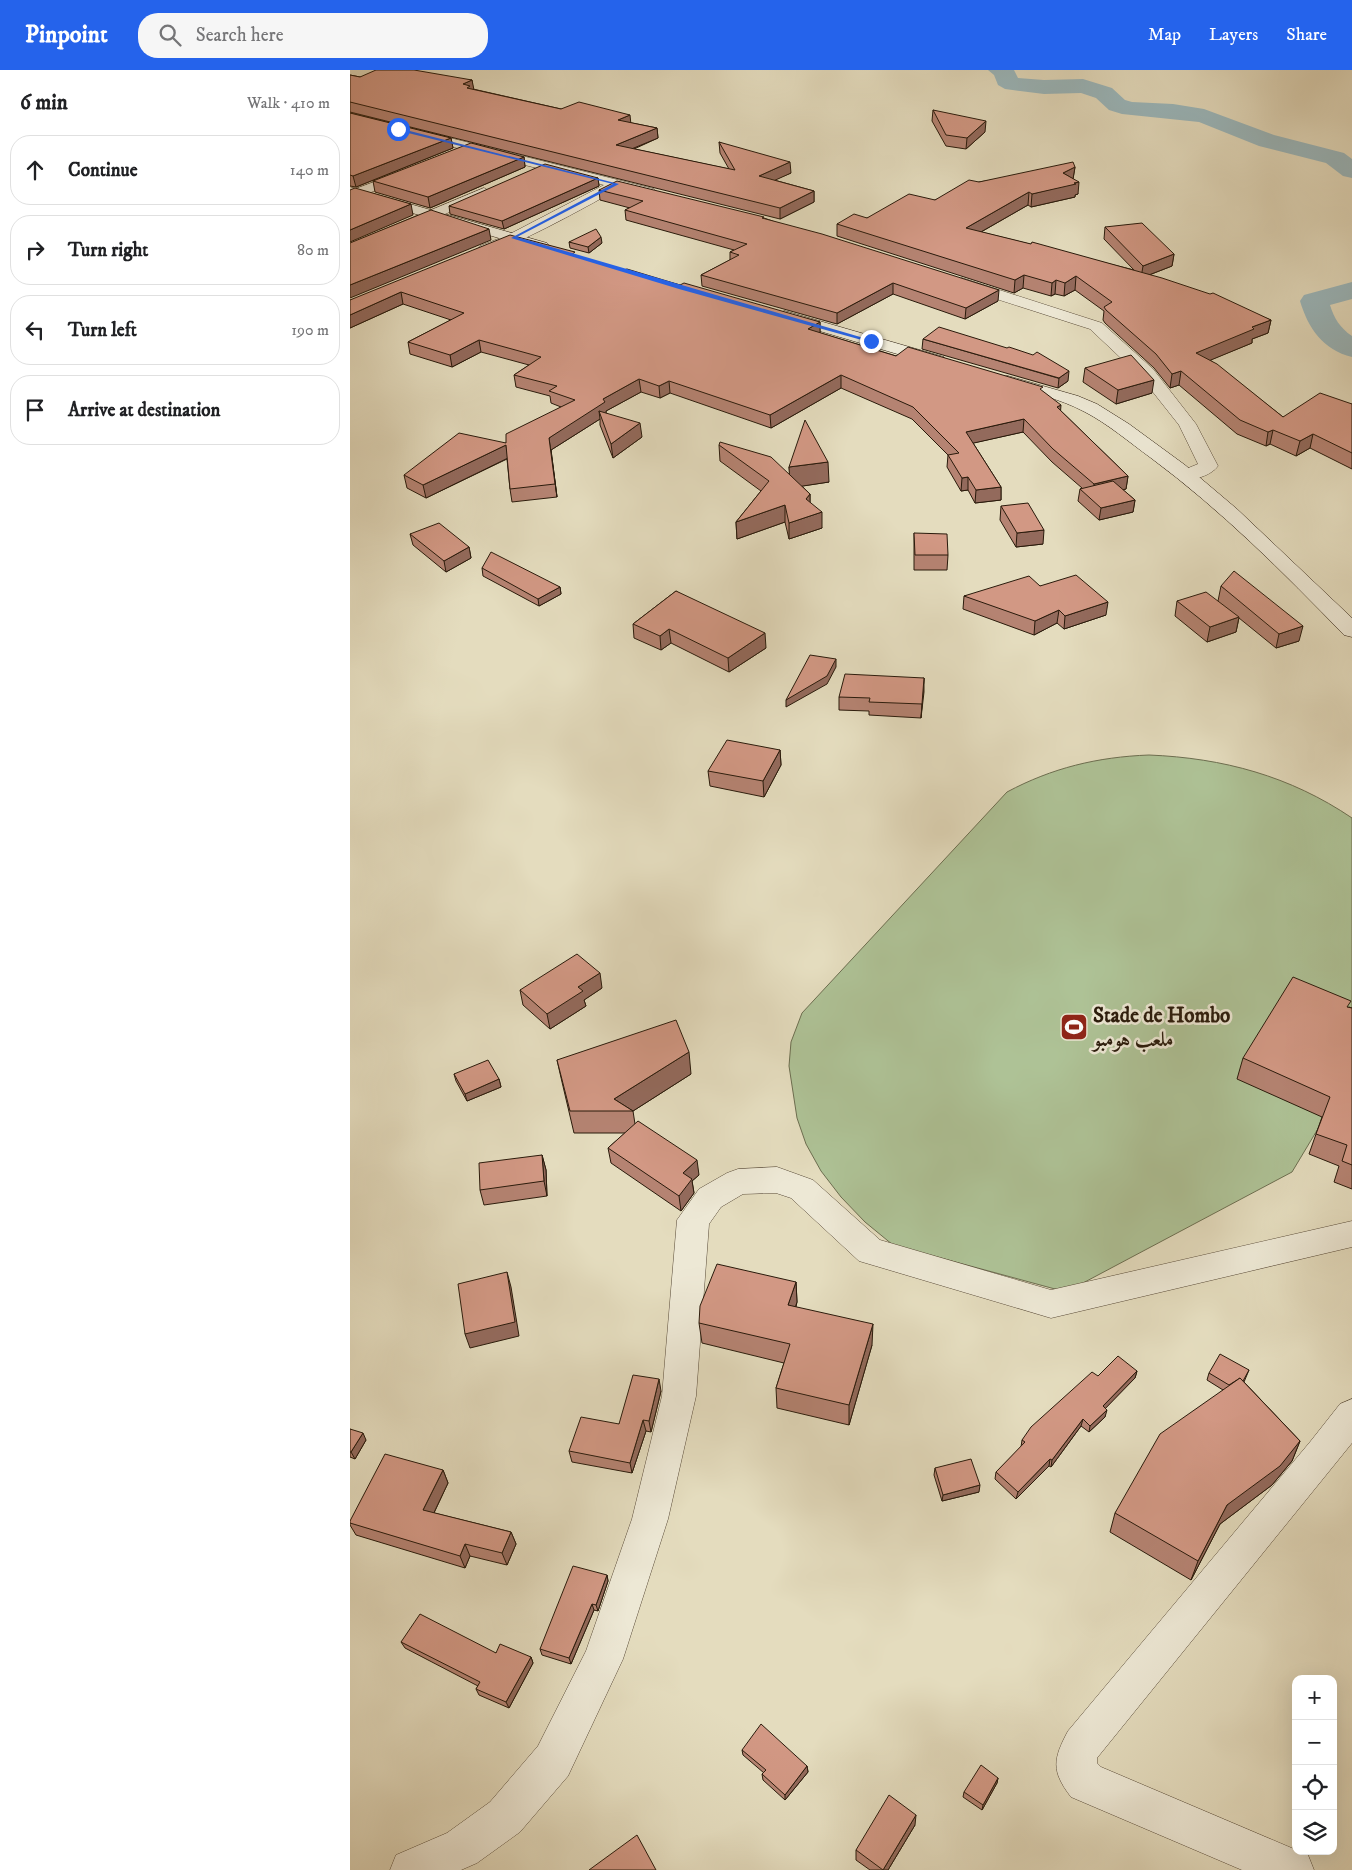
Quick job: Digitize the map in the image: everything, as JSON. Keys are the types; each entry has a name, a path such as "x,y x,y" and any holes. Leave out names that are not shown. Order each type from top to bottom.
{"street":[{"path":"350,117 664,196"},
{"path":"447,158 474,147"},
{"path":"526,173 544,166"},
{"path":"352,194 420,168"},
{"path":"468,257 513,238 617,184"},
{"path":"350,250 501,185"},
{"path":"352,194 433,215 560,252"},
{"path":"946,278 1096,326 1147,373 1187,424 1209,466 1188,475"},
{"path":"770,312 951,365"},
{"path":"988,375 1068,399 1091,408 1188,475 1227,508 1352,630"},
{"path":"411,1870 462,1848 505,1817 553,1761 603,1659 650,1519 679,1396 693,1220 710,1198 738,1182 777,1180 802,1189 870,1251 1050,1304 1352,1234"},
{"path":"1293,1870 1086,1782 1076,1770 1077,1755 1082,1745 1323,1454 1352,1415"}],"green space":[{"name":"Stade de Hombo ملعب هومبو","path":"1149,755 1203,760 1255,772 1305,791 1329,803 1352,818 1352,1072 1292,1172 1066,1292 893,1245 865,1222 841,1197 821,1171 806,1144 797,1118 789,1066 791,1042 802,1013 1007,792 1041,776 1075,765 1111,758"}],"building":[{"path":"376,70 414,70 472,80 463,84 470,86 467,88 561,109 579,102 630,115 618,120 657,128 616,145 735,170 719,142 790,162 759,176 814,191 780,208 350,102 350,75 360,77"},
{"path":"933,110 986,121 967,138 946,135"},
{"path":"350,113 451,138 353,176 350,175"},
{"path":"471,143 524,157 428,197 373,181"},
{"path":"1073,162 1075,167 1063,173 1079,182 1074,183 1076,184 1032,194 1029,192 966,228 1031,244 1032,242 1162,278 1210,294 1213,293 1271,320 1196,353 1217,364 1283,417 1320,393 1352,404 1352,453 1313,434 1300,441 1273,430 1268,432 1240,420 1181,371 1172,374 1156,354 1106,310 1104,307 1112,302 1076,276 1065,283 1056,280 1052,283 1024,275 1015,280 837,224 854,214 867,218 909,194 935,200 969,180 979,182"},
{"path":"545,164 598,178 502,221 449,206"},
{"path":"617,181 764,217 762,218 822,234 999,290 966,308 893,283 837,313 701,275 739,255 730,252 747,244 625,210 643,201 599,190"},
{"path":"355,188 411,204 350,230 350,190"},
{"path":"431,210 489,229 350,285 350,243"},
{"path":"1142,223 1174,254 1143,266 1105,227"},
{"path":"596,229 601,237 588,247 569,242"},
{"path":"510,235 575,252 571,255 623,270 627,269 680,285 684,283 820,322 808,329 896,356 908,347 1043,387 1040,389 1061,405 1057,407 1128,476 1094,484 1053,449 1024,419 966,432 1001,487 976,490 968,477 962,478 948,455 959,453 913,407 841,375 770,415 669,381 659,386 639,379 603,399 605,402 549,438 555,484 510,489 506,445 423,485 404,475 459,433 506,443 506,434 575,400 549,391 557,386 514,375 541,357 479,340 450,355 408,342 464,313 401,292 350,315 350,300"},
{"path":"939,327 1033,355 1037,352 1069,371 1059,378 923,339"},
{"path":"1131,355 1154,380 1118,390 1085,368"},
{"path":"599,411 640,423 611,444"},
{"path":"805,420 828,462 789,467"},
{"path":"720,442 771,457 810,494 806,499 822,512 789,523 785,505 736,522 769,481 719,445"},
{"path":"1113,481 1135,500 1101,508 1080,489"},
{"path":"1028,503 1044,530 1017,533 1001,506"},
{"path":"439,523 469,547 444,561 410,534"},
{"path":"914,533 947,534 948,555 915,555"},
{"path":"491,552 560,587 538,599 482,568"},
{"path":"1234,571 1303,626 1279,634 1221,586"},
{"path":"1076,575 1108,602 1065,616 1059,610 1035,621 964,596 1029,576 1040,586"},
{"path":"676,591 765,633 728,658 669,629 660,636 633,624"},
{"path":"1206,592 1239,617 1210,627 1177,601"},
{"path":"810,655 836,659 827,676 786,700"},
{"path":"845,674 924,678 922,704 869,702 870,698 839,697"},
{"path":"727,740 780,750 763,781 708,771"},
{"path":"577,954 600,973 578,987 583,991 547,1014 520,990"},
{"path":"1293,977 1351,1001 1347,1007 1352,1008 1352,1165 1342,1161 1347,1145 1316,1134 1330,1097 1243,1058"},
{"path":"676,1020 689,1052 614,1099 633,1111 570,1111 557,1060"},
{"path":"488,1060 499,1079 465,1094 454,1074"},
{"path":"638,1121 697,1160 683,1173 692,1179 679,1196 608,1148"},
{"path":"542,1155 544,1181 480,1190 479,1163"},
{"path":"717,1264 796,1282 788,1305 873,1324 849,1405 776,1388 790,1344 699,1323 700,1306"},
{"path":"507,1272 515,1322 465,1334 458,1284"},
{"path":"1220,1354 1249,1370 1243,1381 1240,1378 1229,1385 1209,1373"},
{"path":"1118,1356 1137,1371 1103,1406 1107,1410 1090,1426 1083,1419 1052,1460 1050,1459 1018,1492 996,1472 1025,1442 1022,1440 1031,1427 1092,1372 1098,1376"},
{"path":"633,1375 659,1379 649,1421 643,1420 630,1463 569,1451 581,1417 619,1424"},
{"path":"1240,1378 1300,1441 1280,1466 1227,1505 1198,1561 1115,1513 1160,1434"},
{"path":"350,1429 363,1433 351,1452 350,1452"},
{"path":"385,1454 443,1470 423,1510 511,1532 502,1553 465,1544 460,1556 350,1523"},
{"path":"971,1459 980,1485 943,1495 935,1468"},
{"path":"573,1566 607,1575 596,1605 592,1604 569,1658 540,1649"},
{"path":"420,1614 496,1653 500,1644 531,1657 506,1702 476,1689 480,1682 401,1642"},
{"path":"761,1724 807,1766 785,1795 762,1774 766,1770 742,1750"},
{"path":"981,1765 998,1778 983,1805 964,1792"},
{"path":"889,1795 916,1815 883,1870 856,1850"},
{"path":"637,1835 656,1870 589,1870"}],"waterway":[{"path":"999,70 1004,71 1006,80 1013,84 1044,87 1083,86 1104,93 1117,105 1130,109 1173,111 1204,116 1267,141 1335,158 1352,171"},
{"path":"1352,290 1314,301 1320,320 1335,338 1352,348"}],"place":[{"name":"Stade de Hombo ملعب هومبو","path":"1074,1027"}],"route":[{"path":"398,129 617,184 513,238 680,288 871,341"}]}
